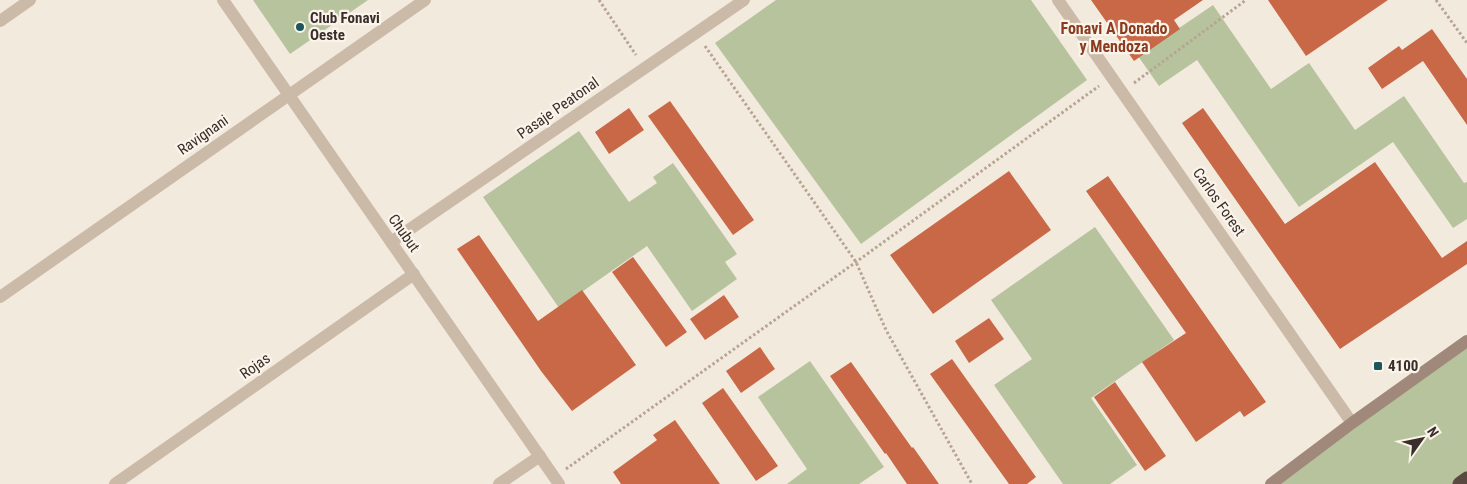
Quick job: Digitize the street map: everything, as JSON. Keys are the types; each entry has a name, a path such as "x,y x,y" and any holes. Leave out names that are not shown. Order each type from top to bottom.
{"highway":[{"path":"1460,484 1467,479"}],"main road":[{"path":"1272,484 1352,423 1467,341"}],"street":[{"path":"0,21 30,0"},
{"name":"Chubut","path":"223,0 557,480"},
{"name":"Ravignani","path":"0,297 425,0"},
{"name":"Pasaje Peatonal","path":"391,242 744,0"},
{"name":"Carlos Forest","path":"1058,0 1352,423"},
{"name":"Rojas","path":"115,484 414,274"},
{"path":"499,484 540,456"}],"path":[{"path":"599,0 645,68"},
{"path":"1122,91 1246,0"},
{"path":"1436,0 1467,43"},
{"path":"696,34 856,262 886,330 972,484"},
{"path":"557,480 1111,76"}],"green space":[{"name":"Club Fonavi Oeste","path":"253,0 368,0 290,54"},
{"path":"776,0 1031,0 1087,80 861,244 715,43"},
{"path":"1213,5 1271,89 1309,63 1355,130 1404,96 1464,183 1467,182 1467,219 1453,228 1393,142 1299,207 1197,60 1159,86 1138,56"},
{"path":"579,131 629,202 657,183 653,177 673,163 737,254 725,262 737,279 692,311 647,246 559,308 483,197"},
{"path":"1095,227 1174,340 1091,398 1137,465 1110,484 1063,484 994,385 1032,359 991,300"},
{"path":"1467,341 1467,484 1271,484"},
{"path":"810,361 884,467 859,484 787,484 807,469 758,397"}],"building":[{"path":"1091,0 1203,0 1174,20 1180,29 1134,61"},
{"path":"1268,0 1388,0 1306,56"},
{"path":"1432,29 1467,79 1467,125 1423,61 1382,89 1368,68 1399,46 1402,50"},
{"path":"670,101 754,220 733,235 648,116"},
{"path":"629,108 644,130 609,154 595,132"},
{"path":"1203,108 1285,224 1375,162 1442,258 1467,241 1467,264 1340,349 1182,123"},
{"path":"1009,171 1051,230 933,314 890,255"},
{"path":"1108,176 1266,402 1244,417 1240,411 1196,442 1142,362 1186,333 1086,191"},
{"path":"479,235 538,321 582,290 636,365 572,411 541,371 457,249"},
{"path":"633,257 687,332 666,347 612,272"},
{"path":"724,295 739,317 705,340 690,319"},
{"path":"989,318 1004,339 969,363 955,341"},
{"path":"760,347 775,369 741,393 726,371"},
{"path":"952,359 1036,477 1027,484 1009,484 930,374"},
{"path":"851,362 939,484 907,484 885,454 830,376"},
{"path":"1115,382 1166,456 1145,471 1094,397"},
{"path":"723,388 778,466 756,481 702,403"},
{"path":"675,420 720,484 621,484 613,472 657,440 653,435"}],"place":[{"name":"Club Fonavi Oeste","path":"300,27"},
{"name":"4100","path":"1378,366"}],"district":[{"name":"Fonavi A Donado y Mendoza","path":"1114,37"}]}
